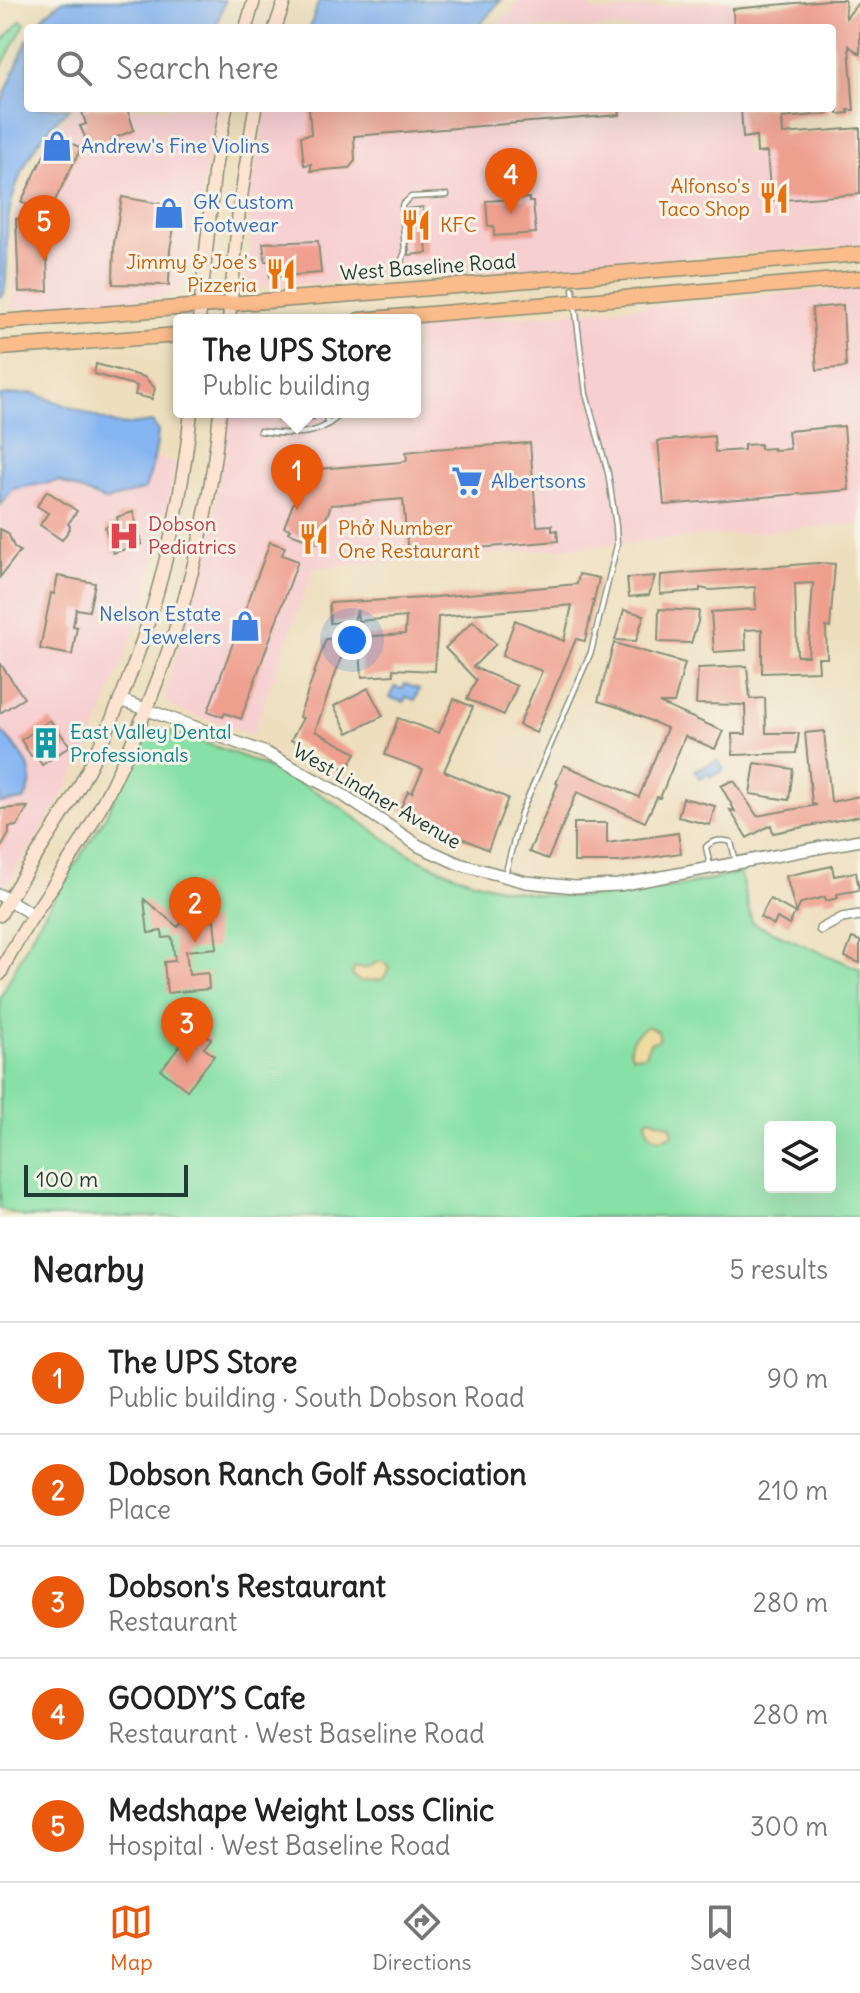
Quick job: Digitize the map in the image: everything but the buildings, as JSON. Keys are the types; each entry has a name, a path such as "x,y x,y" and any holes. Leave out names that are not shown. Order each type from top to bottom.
{"main road":[{"path":"247,24 254,0"},
{"path":"276,24 285,0"},
{"path":"200,312 214,174 225,112"},
{"path":"230,314 239,210 254,112"},
{"name":"West Baseline Road","path":"0,322 200,312 231,302 860,254"},
{"path":"410,314 573,295 860,278"},
{"path":"0,348 173,335"},
{"path":"0,915 4,898 80,785 133,670 163,573 183,475 190,418"},
{"path":"0,974 32,914 90,826 146,711 175,633 196,554 206,513 219,418"}],"street":[{"name":"West Lindner Avenue","path":"120,700 266,753 343,795 419,846 459,864 504,878 549,885 595,887 645,881 860,840"},
{"path":"4,898 32,914"},
{"path":"821,929 842,918 860,915"}],"lane":[{"path":"401,262 405,252 402,205 411,197 447,195"},
{"path":"504,878 521,813 591,652 617,545 608,473 586,394 573,295"},
{"path":"326,418 327,425"},
{"path":"260,431 314,430 333,419"},
{"path":"711,868 706,847 710,843 731,842 736,863"}],"shaded area":[{"path":"520,0 584,0 597,12 732,0 734,24 500,24"},
{"path":"71,112 215,112 186,285 172,296 10,309 15,291 14,219 19,200 52,134"},
{"path":"265,112 741,112 745,154 860,145 860,245 252,288 245,282 243,270 250,253 252,232 248,206"},
{"path":"860,287 860,524 314,568 252,735 174,708 164,699 212,526 227,418 421,418 421,325"},
{"path":"154,458 176,463 162,538 132,637 92,741 56,807 5,886 0,884 0,803 24,800 31,787 31,769 0,730 0,505 13,489 59,481 107,501 152,468"}],"green space":[{"path":"21,20 25,24 0,69 0,44"},
{"path":"159,729 271,768 333,802 419,859 500,888 539,895 617,895 740,873 752,923 860,969 860,1217 25,1217 0,1209 0,998 36,927 104,819 150,731"}],"sand":[{"path":"384,962 390,968 382,980 358,981 352,975 354,968 367,968"},
{"path":"647,1026 658,1031 660,1039 650,1043 645,1055 632,1056 631,1043"},
{"path":"650,1118 671,1126 673,1135 659,1139 652,1136 646,1121"}],"water":[{"path":"63,0 225,0 217,24 38,24"},
{"path":"319,0 501,0 480,24 311,24"},
{"path":"24,48 24,112 66,112 37,144 15,188 8,220 4,294 0,297 0,106"},
{"path":"33,393 115,424 152,422 158,430 154,460 145,489 106,501 59,481 13,489 0,505 0,396"},
{"path":"405,684 419,689 415,700 406,697 404,702 390,698 394,687 403,689"},
{"path":"0,730 30,770 31,780 24,800 0,803"},
{"path":"718,760 724,770 700,779 695,770"}],"place":[{"name":"Andrew's Fine Violins","path":"57,146"},
{"name":"Alfonso's Taco Shop","path":"774,198"},
{"name":"GK Custom Footwear","path":"169,213"},
{"name":"GOODY’S Cafe","path":"511,214"},
{"name":"KFC","path":"416,225"},
{"name":"Medshape Weight Loss Clinic","path":"44,261"},
{"name":"Jimmy & Joe's Pizzeria","path":"281,274"},
{"name":"Albertsons","path":"467,481"},
{"name":"The UPS Store","path":"297,510"},
{"name":"Dobson Pediatrics","path":"124,536"},
{"name":"Phở Number One Restaurant","path":"314,539"},
{"name":"Nelson Estate Jewelers","path":"245,626"},
{"name":"East Valley Dental Professionals","path":"46,743"},
{"name":"Dobson Ranch Golf Association","path":"195,943"},
{"name":"Dobson's Restaurant","path":"187,1063"}]}
